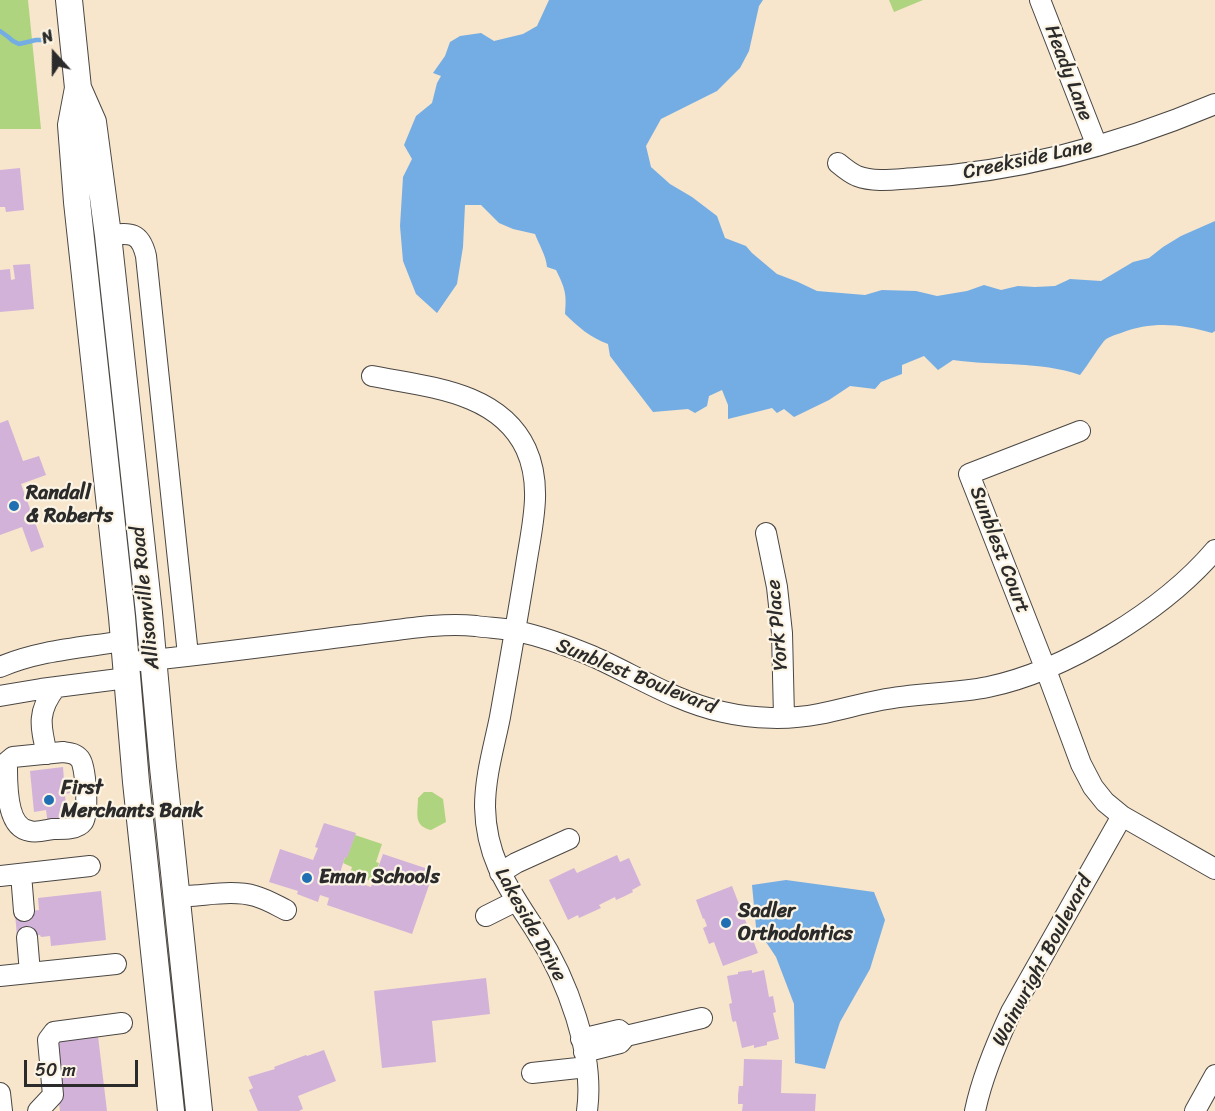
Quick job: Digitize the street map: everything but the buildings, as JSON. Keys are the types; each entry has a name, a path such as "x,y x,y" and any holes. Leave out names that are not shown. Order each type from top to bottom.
{"main road":[{"name":"Allisonville Road","path":"69,0 78,88 71,125 77,202 171,1111"},
{"name":"Allisonville Road","path":"78,88 93,122 108,235 199,1111"}],"street":[{"name":"Heady Lane","path":"1040,0 1096,146"},
{"name":"Creekside Lane","path":"838,163 849,172 873,180 996,170 1059,157 1096,146 1168,123 1215,104"},
{"path":"108,235 131,234 137,237 146,256 188,655"},
{"name":"Lakeside Drive","path":"372,376 473,399 490,408 506,421 525,446 531,460 536,505 487,778 485,806 494,860 516,901 549,953 572,1003 584,1053 587,1111"},
{"name":"Sunblest Court","path":"1046,670 969,474 1080,430"},
{"name":"York Place","path":"766,533 777,587 782,633 784,717"},
{"name":"Sunblest Boulevard","path":"125,660 153,660 421,628 472,626 515,631 566,646 593,656 675,696 708,708 738,715 784,717 818,715 882,700 988,687 1046,670 1141,615 1184,581 1215,550"},
{"path":"0,667 45,652 125,660"},
{"path":"0,696 56,687 125,660"},
{"path":"1046,670 1089,779 1098,795 1122,816 1215,869"},
{"path":"47,754 43,738 43,707 48,696 56,687"},
{"path":"63,752 75,754 81,760 84,768 85,820 78,827 30,832 20,828 12,815 4,777 10,758 63,752"},
{"name":"Wainwright Boulevard","path":"975,1111 981,1085 1011,1012 1122,816"},
{"path":"500,873 569,838"},
{"path":"0,876 90,866"},
{"path":"21,874 24,911"},
{"path":"188,896 237,893 254,895 286,910"},
{"path":"486,916 516,901"},
{"path":"27,937 30,973"},
{"path":"0,976 116,964"},
{"path":"532,1073 584,1053 620,1043 626,1036 702,1018"},
{"path":"38,1111 53,1095 48,1040 54,1032 122,1023"},
{"path":"1195,1111 1215,1075"},
{"path":"0,1093 2,1111"}],"green space":[{"path":"0,0 28,0 41,129 0,129"},
{"path":"889,0 923,0 894,12"},
{"path":"424,792 432,792 443,799 446,822 431,830 421,825 418,818 418,798"},
{"path":"355,835 382,844 373,882 363,878 361,883 348,879 352,867 343,863"}],"water":[{"path":"549,0 763,0 759,6 749,51 740,68 717,91 661,119 646,146 651,167 670,184 717,216 725,238 746,246 777,274 817,291 865,295 882,290 916,291 937,296 967,291 984,285 1001,290 1018,286 1055,286 1070,279 1101,281 1133,262 1149,258 1181,236 1215,221 1215,331 1212,333 1166,325 1133,329 1104,341 1080,375 1033,366 953,360 938,370 924,356 902,365 902,374 881,382 875,389 850,386 829,400 794,417 784,409 777,413 772,408 728,419 728,405 722,390 709,396 707,406 695,413 688,409 653,412 610,356 608,344 585,332 565,314 563,287 556,270 547,267 535,234 499,223 481,205 465,205 463,247 457,284 437,313 416,294 403,261 400,226 403,177 412,159 404,145 416,116 432,103 441,76 433,73 445,56 450,42 460,36 481,33 494,41 523,34 537,26"},
{"path":"786,880 874,892 885,920 870,969 840,1022 825,1069 795,1063 794,1004 776,957 756,927 752,885"}],"waterway":[{"path":"0,31 19,44 48,40"}],"place":[{"name":"Randall & Roberts","path":"14,506"},
{"name":"First Merchants Bank","path":"49,800"},
{"name":"Eman Schools","path":"307,878"},
{"name":"Sadler Orthodontics","path":"726,923"}]}
